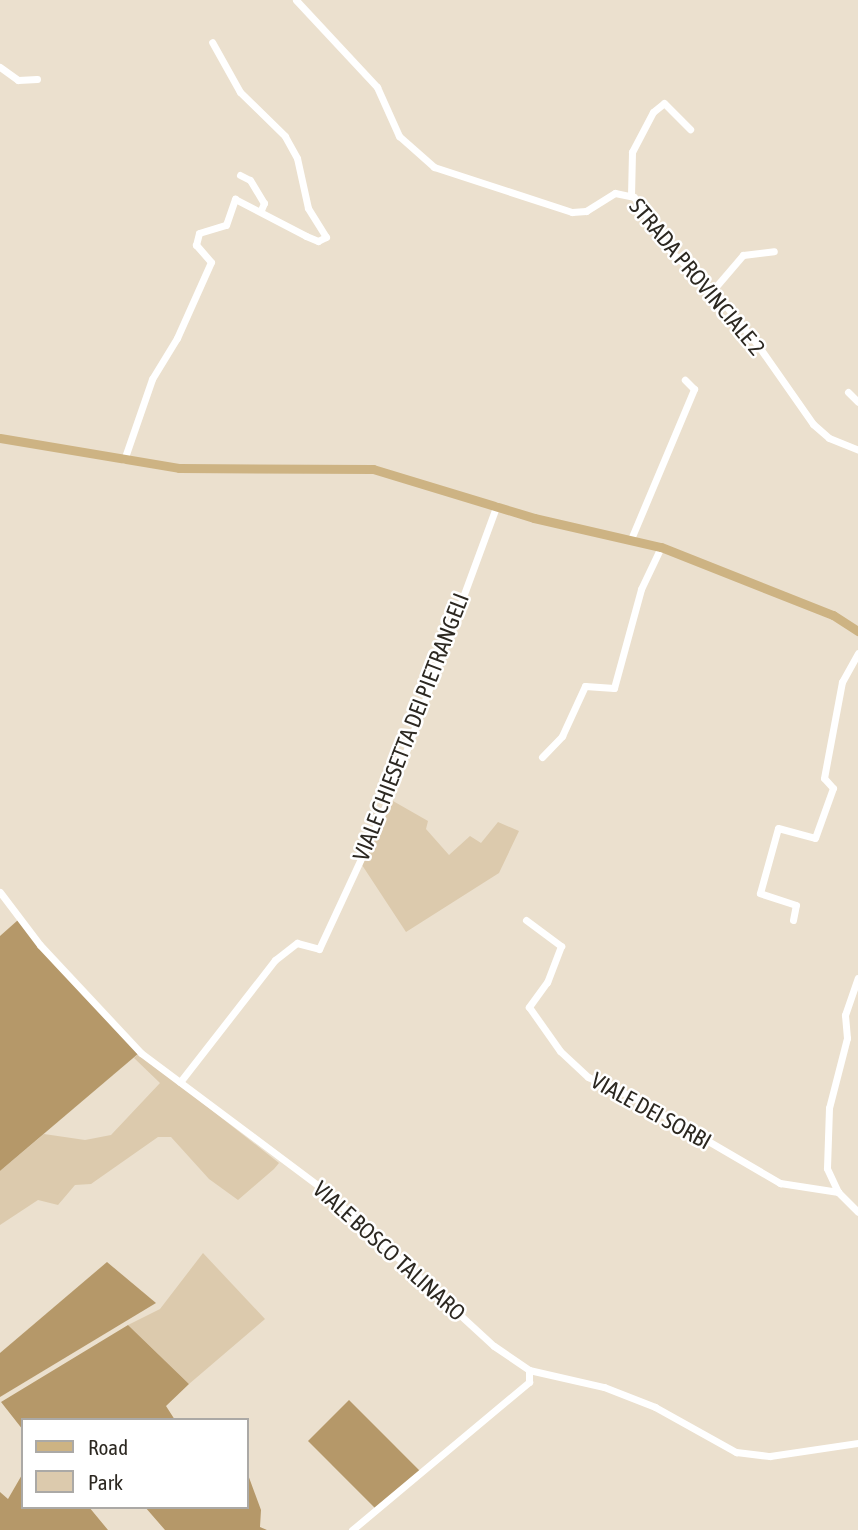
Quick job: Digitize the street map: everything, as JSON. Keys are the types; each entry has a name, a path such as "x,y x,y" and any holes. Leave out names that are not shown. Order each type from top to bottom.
{"main road":[{"path":"0,438 179,468 373,469 585,531 661,547 833,615 858,631"}],"street":[{"name":"STRADA PROVINCIALE 2","path":"296,0 377,86 399,136 434,167 572,212 586,212 615,193 631,196 671,252 713,290 813,424 829,438 858,450"},
{"path":"124,460 152,379 177,338 211,262 195,239 204,230 226,225 230,201 260,211 306,236 324,241 300,187 297,158 285,136 240,92 212,42"},
{"path":"0,66 18,80 37,79"},
{"path":"631,196 632,152 653,112 664,103 690,129"},
{"path":"240,175 250,180 264,203 264,210 260,211"},
{"path":"713,290 743,255 774,251"},
{"path":"631,539 694,389 685,380"},
{"path":"848,392 858,402"},
{"name":"VIALE CHIESETTA DEI PIETRANGELI","path":"180,1082 275,960 297,943 318,949 388,798 497,505"},
{"path":"542,757 562,736 586,685 614,688 641,589 661,547"},
{"path":"793,919 796,905 760,893 778,828 815,838 833,788 824,778 842,682 858,653"},
{"name":"VIALE BOSCO TALINARO","path":"0,892 40,945 125,1039 323,1189 494,1346 530,1370 604,1387 655,1407 736,1452 770,1456 858,1443"},
{"name":"VIALE DEI SORBI","path":"526,920 561,946 547,982 529,1007 560,1051 588,1077 631,1096 780,1183 838,1192"},
{"path":"858,978 845,1015 847,1038 830,1108 827,1168 838,1192 858,1212"},
{"path":"352,1530 529,1382 530,1370"}],"green space":[{"path":"393,801 428,821 426,829 449,855 470,836 481,843 498,822 519,831 499,873 406,932 362,865"},
{"path":"139,1053 279,1163 238,1200 209,1179 171,1137 158,1137 91,1184 75,1185 58,1205 38,1200 0,1225 0,1171 44,1134 85,1140 111,1135 160,1083 134,1058"},
{"path":"203,1253 265,1319 189,1384 128,1325 160,1309"}],"shaded area":[{"path":"18,920 139,1053 0,1171 0,936"},
{"path":"107,1262 156,1303 0,1397 0,1353"},
{"path":"128,1325 189,1384 166,1406 174,1418 21,1418 21,1427 1,1402"},
{"path":"349,1400 420,1471 379,1512 308,1441"},
{"path":"248,1475 261,1510 260,1527 267,1530 165,1530 147,1509 248,1509"},
{"path":"21,1476 21,1509 91,1509 108,1530 0,1530 0,1492 8,1499"}]}
